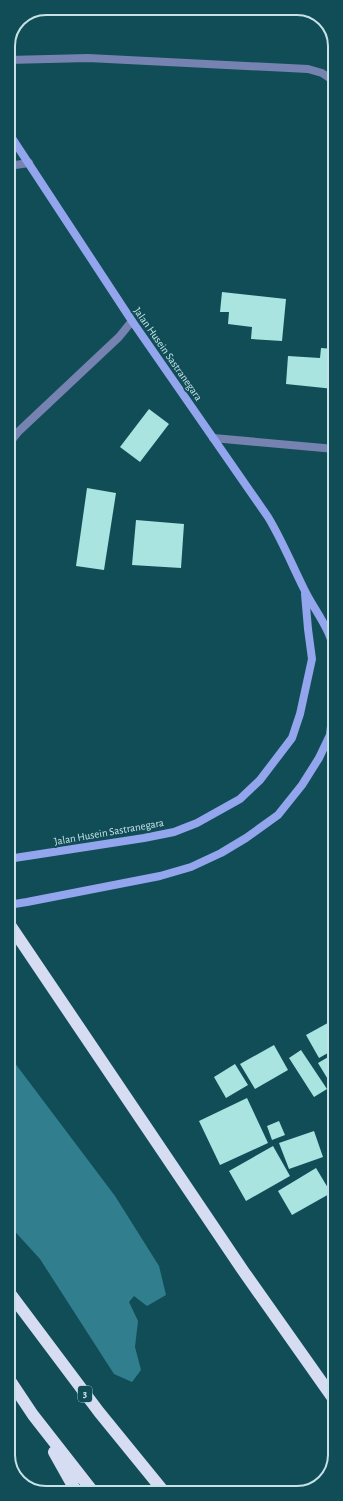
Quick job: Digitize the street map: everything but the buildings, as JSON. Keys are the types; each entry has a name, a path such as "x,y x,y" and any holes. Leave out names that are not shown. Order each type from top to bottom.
{"highway":[{"path":"15,932 244,1272 328,1391"},
{"name":"3","path":"15,1300 99,1412 160,1486"},
{"path":"15,1388 33,1415 73,1486"},
{"path":"33,1415 89,1486"}],"main road":[{"name":"Jalan Husein Sastranegara","path":"15,142 132,321 268,517 279,536 305,591 328,630"},
{"name":"Jalan Husein Sastranegara","path":"15,858 174,832 198,823 245,794 260,780 292,738 300,714 312,659 305,591"},
{"path":"15,904 160,876 190,867 221,853 246,838 278,815 302,785 319,758 328,739"}],"lane":[{"path":"15,60 88,58 308,69 322,73 328,77"},
{"path":"15,165 29,163"},
{"path":"15,436 119,336 132,321"},
{"path":"213,438 328,448"}],"water":[{"path":"15,1063 115,1196 159,1266 166,1295 147,1306 134,1296 129,1302 138,1321 135,1347 141,1370 132,1382 114,1374 40,1259 15,1232"}]}
